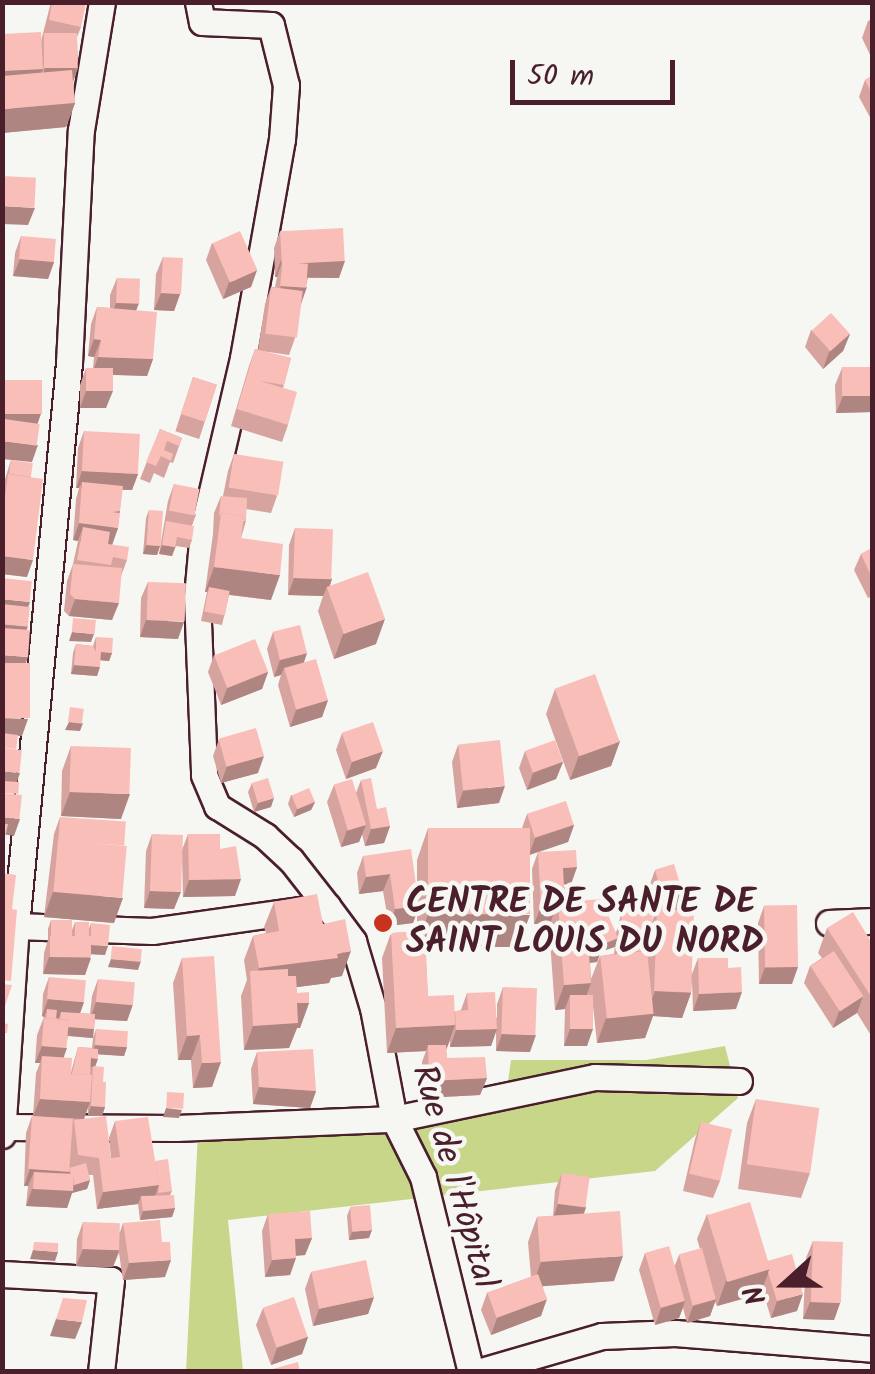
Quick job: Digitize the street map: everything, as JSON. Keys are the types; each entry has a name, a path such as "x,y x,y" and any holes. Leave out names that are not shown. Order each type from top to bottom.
{"street":[{"path":"2,1134 16,926 11,879 68,382 81,130 102,2"},
{"name":"Rue de l'Hôpital","path":"198,2 202,22 271,25 286,85 282,139 243,358 203,530 197,597 204,774 217,806 265,836 291,860 353,942 373,1008 394,1119 423,1177 474,1372"},
{"path":"16,926 152,931 326,906"},
{"path":"829,923 872,921"},
{"path":"3,1126 176,1128 394,1119 594,1076 739,1081"},
{"path":"2,1274 111,1280 101,1372"},
{"path":"474,1372 602,1336 675,1333 872,1349"}],"green space":[{"path":"725,1046 738,1098 655,1171 228,1220 243,1371 186,1372 198,1132 255,1132 504,1111 511,1060 646,1060"}],"building":[{"path":"52,2 86,3 81,27 49,20"},
{"path":"41,32 43,69 4,71 2,34"},
{"path":"44,33 77,33 77,68 44,68"},
{"path":"72,70 75,103 5,109 2,76"},
{"path":"872,76 872,94 865,80"},
{"path":"2,176 36,178 34,208 2,206"},
{"path":"343,228 345,261 282,264 280,231"},
{"path":"240,231 257,270 230,282 213,243"},
{"path":"21,236 56,239 54,262 19,259"},
{"path":"163,257 183,258 181,294 161,293"},
{"path":"282,262 308,264 306,288 280,286"},
{"path":"117,278 140,279 139,304 116,303"},
{"path":"271,287 303,291 297,338 265,334"},
{"path":"97,307 157,312 153,359 98,357 101,340 94,339"},
{"path":"831,313 850,334 830,351 812,330"},
{"path":"255,349 291,358 284,385 260,381 297,392 288,425 237,409"},
{"path":"842,367 872,367 872,396 842,396"},
{"path":"86,368 113,368 113,391 86,391"},
{"path":"193,377 217,385 205,422 181,414"},
{"path":"2,380 42,380 42,414 2,414"},
{"path":"4,419 40,424 37,446 2,441"},
{"path":"160,429 182,438 179,446 167,441 164,450 173,454 171,461 161,456 156,466 146,462"},
{"path":"84,431 140,434 138,474 82,471"},
{"path":"234,454 283,462 278,495 229,488"},
{"path":"11,460 33,463 31,477 9,474"},
{"path":"8,474 43,479 33,560 2,556"},
{"path":"82,482 123,486 120,511 112,512 120,513 118,528 79,523"},
{"path":"174,484 200,489 194,515 169,511"},
{"path":"221,496 247,498 246,521 244,516 221,513 219,517"},
{"path":"149,510 163,511 161,546 147,545"},
{"path":"221,513 244,516 241,538 283,544 280,575 214,567"},
{"path":"166,521 194,526 192,540 177,537 175,547 162,545"},
{"path":"83,527 110,532 108,544 129,547 127,560 113,557 111,565 77,560"},
{"path":"295,528 333,529 331,579 293,578"},
{"path":"872,548 872,578 861,554"},
{"path":"73,564 122,568 119,603 75,599 70,594"},
{"path":"368,572 385,619 344,634 327,587"},
{"path":"2,578 32,581 30,602 2,599"},
{"path":"148,582 186,583 185,621 147,620"},
{"path":"209,587 230,591 225,616 204,612"},
{"path":"2,604 30,607 28,627 2,624"},
{"path":"73,618 96,620 95,634 72,632"},
{"path":"300,625 307,653 280,660 273,632"},
{"path":"2,628 30,630 28,657 2,655"},
{"path":"96,637 113,638 112,653 101,652 100,667 74,665 76,644 93,646 96,652"},
{"path":"255,639 268,671 227,688 214,655"},
{"path":"316,659 328,700 296,709 284,668"},
{"path":"2,663 30,663 30,718 2,718"},
{"path":"595,674 620,742 579,756 555,689"},
{"path":"70,707 84,709 82,724 68,722"},
{"path":"373,722 383,751 352,762 342,733"},
{"path":"256,728 264,756 227,767 219,739"},
{"path":"2,733 18,735 16,749 2,748"},
{"path":"500,740 505,786 463,790 458,744"},
{"path":"555,740 563,762 533,773 525,751"},
{"path":"71,746 131,748 129,794 69,792"},
{"path":"2,748 22,750 19,773 2,771"},
{"path":"268,778 274,798 258,803 252,783"},
{"path":"371,778 377,809 386,807 390,826 371,829 361,780"},
{"path":"352,779 366,825 348,830 334,785"},
{"path":"2,781 19,782 18,794 2,793"},
{"path":"309,788 315,802 297,809 292,795"},
{"path":"2,793 22,795 19,819 2,817"},
{"path":"566,801 574,825 535,837 527,814"},
{"path":"60,817 126,822 124,846 58,841"},
{"path":"2,824 8,824 2,851"},
{"path":"428,828 530,828 530,914 428,914"},
{"path":"152,834 183,835 181,892 150,891"},
{"path":"188,834 220,834 220,849 236,846 241,879 189,880"},
{"path":"58,840 127,846 122,898 53,892"},
{"path":"411,849 419,906 395,909 390,874 366,877 363,856"},
{"path":"576,850 577,867 563,868 564,887 578,887 579,901 541,907 538,852"},
{"path":"674,864 683,893 664,899 655,870"},
{"path":"2,873 16,875 11,981 2,980"},
{"path":"317,894 323,924 345,919 351,951 337,954 338,958 259,968 253,936 279,931 274,902"},
{"path":"603,899 606,938 588,939 591,983 564,985 558,902"},
{"path":"797,905 798,967 765,968 764,906"},
{"path":"657,909 694,910 691,992 654,991"},
{"path":"604,911 618,938 606,943"},
{"path":"622,911 653,913 650,952 619,950"},
{"path":"853,912 872,943 872,998 827,928"},
{"path":"51,920 72,920 72,936 51,936"},
{"path":"75,922 89,922 89,936 75,936"},
{"path":"91,923 110,925 108,946 91,945"},
{"path":"425,931 428,996 454,995 455,1025 396,1028 391,933"},
{"path":"50,936 91,936 91,957 50,957"},
{"path":"112,946 142,949 140,962 111,959"},
{"path":"647,951 654,1014 607,1019 600,956"},
{"path":"834,951 863,996 840,1012 811,966"},
{"path":"214,956 221,1062 202,1063 200,1035 187,1036 182,958"},
{"path":"698,958 728,958 728,968 741,967 742,992 699,994"},
{"path":"288,969 288,976 296,976 297,993 309,992 309,1003 297,1003 298,1023 253,1026 250,971"},
{"path":"49,977 86,980 84,1002 47,999"},
{"path":"98,979 135,982 133,1005 96,1002"},
{"path":"2,984 12,985 3,1012 2,1012"},
{"path":"503,987 537,988 535,1035 501,1034"},
{"path":"495,992 497,1029 456,1030 455,1011 468,1010 467,993"},
{"path":"570,995 593,995 593,1029 570,1029"},
{"path":"47,1009 57,1010 56,1019 46,1018"},
{"path":"61,1012 95,1014 94,1029 68,1027 69,1020 60,1019"},
{"path":"44,1018 69,1020 66,1048 42,1046"},
{"path":"96,1029 128,1031 127,1047 95,1045"},
{"path":"428,1045 446,1045 447,1058 485,1057 487,1078 429,1081"},
{"path":"78,1047 98,1049 98,1059 91,1058 90,1075 72,1074"},
{"path":"313,1049 316,1091 259,1087 257,1052"},
{"path":"42,1056 72,1058 71,1074 92,1075 90,1102 40,1099"},
{"path":"93,1066 104,1067 105,1107 91,1106"},
{"path":"167,1092 184,1093 183,1109 166,1108"},
{"path":"756,1099 819,1108 810,1173 747,1164"},
{"path":"32,1116 73,1119 69,1172 28,1169"},
{"path":"106,1116 111,1158 120,1157 115,1121 148,1117 159,1185 103,1192 99,1158 78,1155 74,1120"},
{"path":"701,1122 732,1129 720,1181 689,1174"},
{"path":"168,1159 172,1191 158,1193 155,1161"},
{"path":"86,1163 90,1180 74,1185 74,1174 69,1168"},
{"path":"34,1172 74,1174 73,1191 33,1189"},
{"path":"562,1173 590,1177 585,1208 558,1204"},
{"path":"174,1195 175,1208 143,1211 141,1196"},
{"path":"750,1202 770,1269 727,1282 707,1215"},
{"path":"370,1205 372,1230 352,1232 350,1207"},
{"path":"310,1211 312,1238 295,1239 296,1258 272,1260 268,1214"},
{"path":"620,1211 623,1256 540,1262 537,1217"},
{"path":"160,1220 162,1242 170,1242 171,1260 129,1263 123,1223"},
{"path":"83,1222 120,1223 119,1250 82,1249"},
{"path":"813,1241 843,1242 841,1303 811,1302"},
{"path":"34,1242 58,1243 58,1252 33,1250"},
{"path":"669,1246 685,1301 661,1308 645,1253"},
{"path":"702,1248 716,1299 693,1305 679,1254"},
{"path":"792,1254 803,1294 777,1301 767,1261"},
{"path":"366,1260 374,1297 319,1309 311,1272"},
{"path":"538,1274 547,1299 496,1318 487,1292"},
{"path":"294,1297 308,1337 276,1347 263,1308"},
{"path":"63,1298 87,1300 82,1322 56,1319"},
{"path":"298,1362 300,1372 269,1372 269,1370"}],"place":[{"name":"CENTRE DE SANTE DE SAINT LOUIS DU NORD","path":"383,923"}]}
